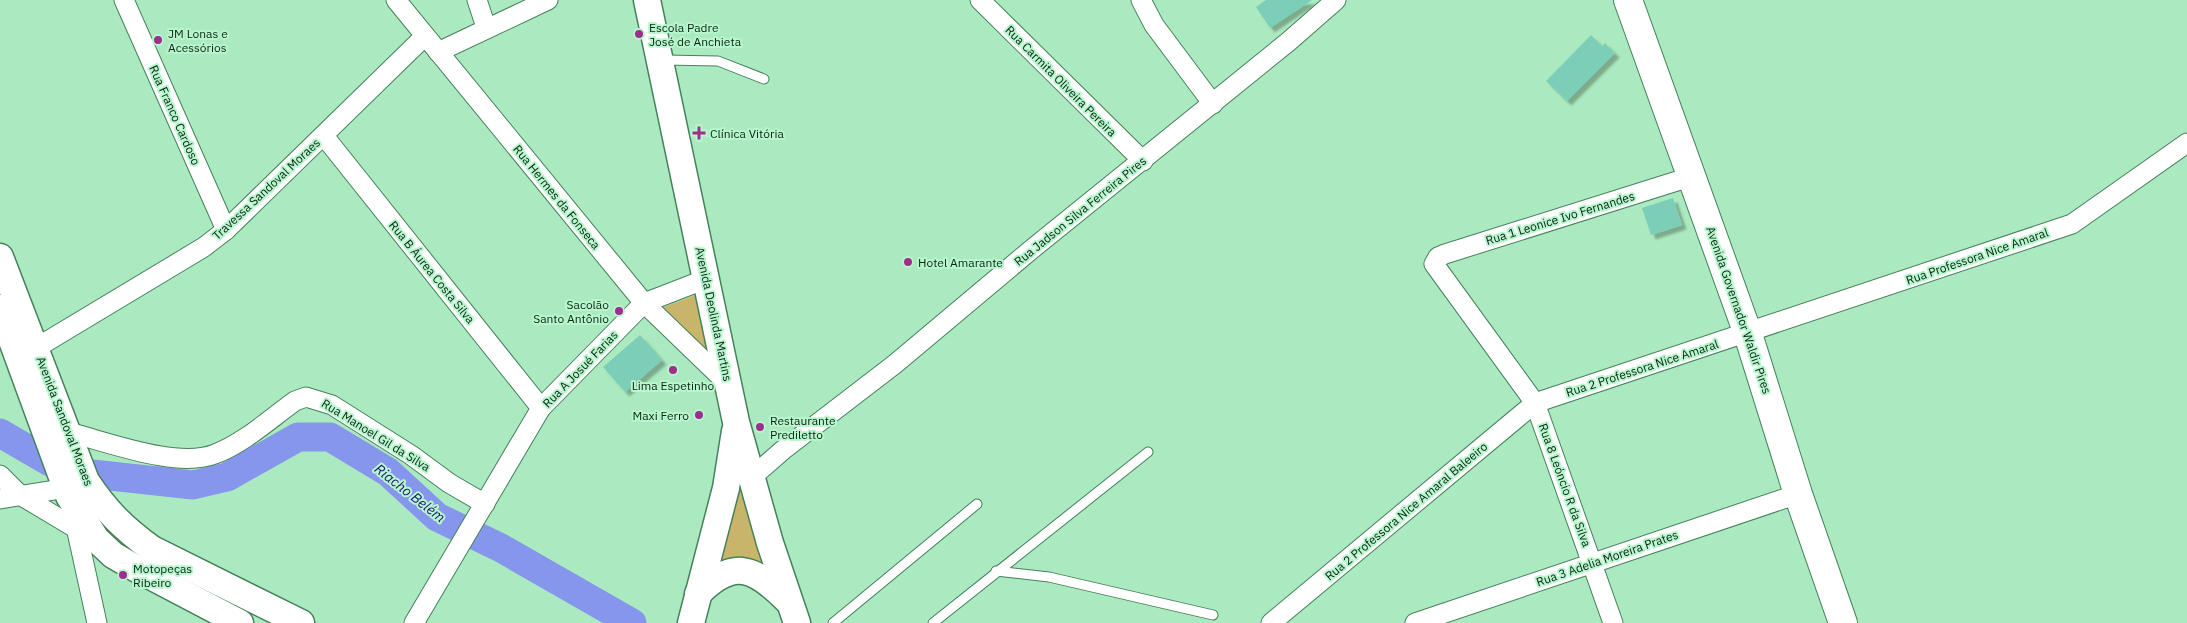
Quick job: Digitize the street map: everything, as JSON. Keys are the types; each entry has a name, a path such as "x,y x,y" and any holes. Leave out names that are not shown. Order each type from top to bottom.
{"main road":[{"name":"Avenida Deolinda Martins","path":"647,0 736,422 770,543 793,613"},
{"name":"Avenida Governador Waldir Pires","path":"1628,0 1693,176 1748,334 1798,494 1843,623"},
{"name":"Avenida Sandoval Moraes","path":"0,257 36,348 58,437 72,479 96,539 113,555 240,623"},
{"name":"Avenida Sandoval Moraes","path":"0,308 58,437"},
{"path":"691,623 726,488 736,422"},
{"name":"Avenida Sandoval Moraes","path":"72,479 130,533 152,548 301,623"},
{"path":"698,594 720,574 732,570 749,572 764,578 793,613"}],"street":[{"name":"Rua Franco Cardoso","path":"124,0 226,230"},
{"name":"Rua Hermes da Fonseca","path":"396,0 644,304 728,384"},
{"path":"477,0 486,27"},
{"path":"438,52 486,27 548,0"},
{"name":"Rua Carmita Oliveira Pereira","path":"980,0 1143,161"},
{"path":"1141,0 1154,24 1213,104"},
{"name":"Rua Jadson Silva Ferreira Pires","path":"752,477 783,450 895,364 1032,249 1213,104 1336,0"},
{"name":"Travessa Sandoval Moraes","path":"36,348 204,247 226,230 425,36"},
{"name":"Rua B Áurea Costa Silva","path":"324,136 541,408"},
{"name":"Rua Professora Nice Amaral","path":"1748,334 2072,224 2187,143"},
{"name":"Rua 1 Leonice Ivo Fernandes","path":"1435,267 1435,260 1445,254 1693,176"},
{"name":"Rua 8 Leóncio R da Silva","path":"1435,267 1535,403 1613,623"},
{"path":"644,304 706,279"},
{"name":"Rua A Josué Farias","path":"414,623 541,408 644,304"},
{"name":"Rua 2 Professora Nice Amaral","path":"1535,403 1748,334"},
{"name":"Rua Manoel Gil da Silva","path":"58,437 166,458 191,459 214,455 230,447 296,401 306,397 318,399 353,418 449,483 481,511"},
{"name":"Rua 2 Professora Nice Amaral Baleeiro","path":"1276,621 1535,403"},
{"path":"0,475 20,495 76,529"},
{"path":"0,499 72,479 76,529 97,623"},
{"name":"Rua 3 Adelia Moreira Prates","path":"1416,623 1798,494"}],"lane":[{"path":"660,60 718,61 764,80"},
{"path":"933,623 1148,452"},
{"path":"833,623 977,504"},
{"path":"996,571 1048,577 1213,615"}],"shaded area":[{"path":"701,293 721,370 661,308"},
{"path":"737,464 765,571 717,569"}],"building":[{"path":"1266,0 1312,0 1270,28 1256,7"},
{"path":"1591,35 1602,46 1605,43 1615,53 1567,101 1546,81"},
{"path":"1673,198 1682,225 1651,235 1642,208"},
{"path":"640,335 662,360 625,392 603,367"}],"waterway":[{"name":"Riacho Belém","path":"0,433 50,462"},
{"name":"Riacho Belém","path":"92,474 193,485 227,477 298,437 330,437 388,472 437,517 501,548 632,623"}],"place":[{"name":"Escola Padre José de Anchieta","path":"639,34"},
{"name":"JM Lonas e Acessórios","path":"158,40"},
{"name":"Clínica Vitória","path":"699,133"},
{"name":"Hotel Amarante","path":"908,262"},
{"name":"Sacolão Santo Antônio","path":"619,311"},
{"name":"Lima Espetinho","path":"673,370"},
{"name":"Maxi Ferro","path":"699,415"},
{"name":"Restaurante Prediletto","path":"760,427"},
{"name":"Motopeças Ribeiro","path":"123,575"}]}
